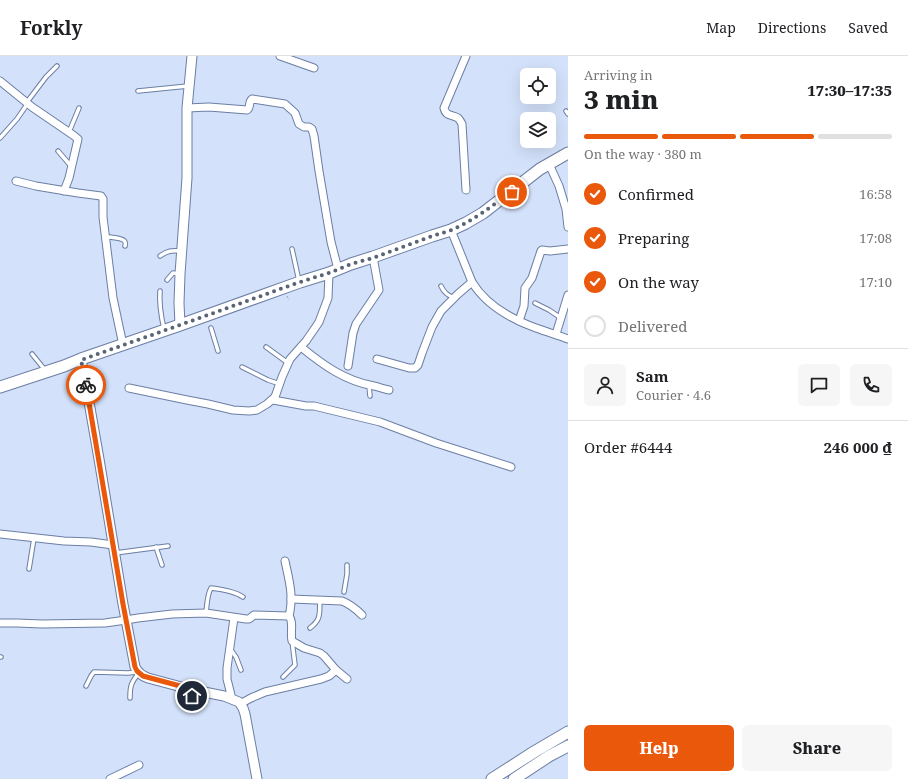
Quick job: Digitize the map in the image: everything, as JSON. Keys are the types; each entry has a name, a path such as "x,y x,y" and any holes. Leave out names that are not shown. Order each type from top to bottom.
{"main road":[{"path":"0,387 180,325 209,319 300,282 452,230 482,213 540,169 568,152"},
{"path":"492,779 568,732"},
{"path":"514,779 549,756 568,746"}],"street":[{"path":"180,325 180,274 187,178 187,108 192,56"},
{"path":"280,56 314,68"},
{"path":"466,56 444,108 448,114 457,118 462,124 466,190"},
{"path":"0,81 27,103 78,139 69,178 64,191"},
{"path":"129,388 234,410 257,410 273,400 290,359 315,328 328,298 334,271 335,262 312,129 299,124 295,114 285,104 269,101 252,99 247,110 209,107 187,108"},
{"path":"549,164 559,186 566,209 568,226"},
{"path":"16,181 78,194 101,196 103,199 103,217 113,298 123,345"},
{"path":"452,230 472,282 498,310 519,321 568,339"},
{"path":"519,321 524,306 525,288 532,278 541,251 568,249"},
{"path":"348,366 353,332 356,324 379,290 373,258"},
{"path":"377,359 415,368 418,364 432,327 441,311 472,282"},
{"path":"556,334 568,295"},
{"path":"301,347 334,372 369,386 389,390"},
{"path":"81,360 126,620 135,667 138,672 148,678 224,696 236,701 265,692 321,679 329,676 336,670"},
{"path":"273,400 314,406 380,422 511,467"},
{"path":"0,534 114,549"},
{"path":"285,561 292,599 289,616 292,619 292,641 304,648 320,653 347,679"},
{"path":"292,599 320,600 343,596 346,603 362,615"},
{"path":"0,623 105,623 172,614 206,613 246,619 249,619 254,615 289,616"},
{"path":"234,618 227,679 236,701 245,714 257,779"},
{"path":"110,779 139,765"}],"lane":[{"path":"0,138 17,119 46,77 56,66"},
{"path":"138,91 188,86"},
{"path":"69,132 79,108"},
{"path":"58,151 71,167"},
{"path":"106,237 124,240 125,246"},
{"path":"292,249 300,282"},
{"path":"160,256 165,252 172,250 182,251"},
{"path":"166,280 173,273 180,274"},
{"path":"441,286 445,294 454,298"},
{"path":"160,290 160,312 165,330"},
{"path":"535,303 561,318"},
{"path":"212,328 218,351"},
{"path":"266,347 288,363"},
{"path":"32,354 47,372"},
{"path":"242,367 268,380 280,384"},
{"path":"369,386 370,396"},
{"path":"29,570 34,538"},
{"path":"114,549 168,546"},
{"path":"156,547 162,565"},
{"path":"343,596 347,565"},
{"path":"206,613 211,588 217,588 243,597"},
{"path":"310,628 319,618 320,600"},
{"path":"283,677 295,665 292,641"},
{"path":"230,649 236,657 241,670"},
{"path":"86,686 94,672 138,672"},
{"path":"130,698 131,685 138,672"},
{"path":"185,701 192,696 195,690"}],"way so far":[{"path":"86,385 81,360 351,264 373,258 452,230 482,213 512,192"}],"route":[{"path":"86,385 135,667 137,671 148,678 195,690 192,696"}]}
